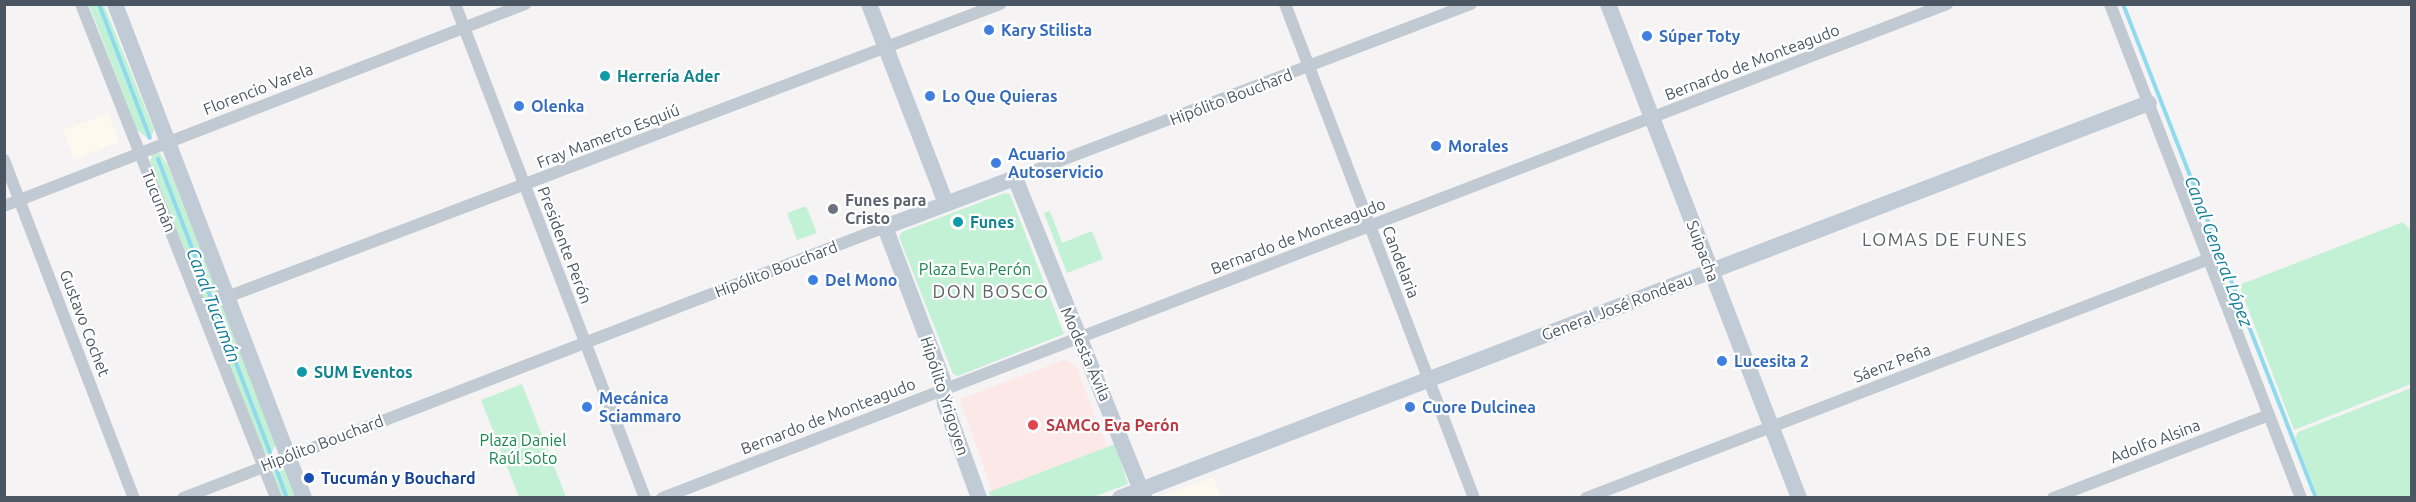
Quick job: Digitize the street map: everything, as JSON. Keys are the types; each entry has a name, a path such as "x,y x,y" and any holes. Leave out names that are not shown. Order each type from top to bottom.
{"street":[{"name":"Tucumán","path":"81,4 276,498"},
{"name":"Tucumán","path":"115,4 304,498"},
{"name":"Presidente Perón","path":"455,4 645,498"},
{"name":"Florencio Varela","path":"4,206 525,4"},
{"path":"869,4 946,204"},
{"name":"Fray Mamerto Esquiú","path":"227,297 1000,4"},
{"name":"Candelaria","path":"1285,4 1474,498"},
{"name":"Hipólito Bouchard","path":"183,498 1471,4"},
{"name":"Suipacha","path":"1608,4 1799,498"},
{"name":"Bernardo de Monteagudo","path":"662,498 1947,4"},
{"path":"2110,4 2301,498"},
{"name":"General José Rondeau","path":"1120,498 1142,494 1429,379 2148,103"},
{"name":"Gustavo Cochet","path":"4,160 134,498"},
{"name":"Modesta Ávila","path":"1015,178 1142,494"},
{"name":"Hipólito Yrigoyen","path":"885,227 944,390 945,404 979,498"},
{"name":"Sáenz Peña","path":"1586,498 2209,259"},
{"name":"Adolfo Alsina","path":"2053,498 2270,414"}],"shaded area":[{"path":"108,113 119,142 74,159 63,130"},
{"name":"SAMCo Eva Perón","path":"1064,360 1076,366 1107,447 992,491 960,399"},
{"path":"1213,477 1221,497 1155,497 1166,494"}],"green space":[{"path":"89,5 104,5 154,130 150,140 137,130"},
{"path":"159,152 168,166 276,445 269,456 263,452 150,162 153,153"},
{"name":"Plaza Eva Perón","path":"1005,193 1010,194 1064,334 958,376 953,374 899,237 902,232"},
{"path":"806,206 817,233 797,240 787,213"},
{"path":"1050,211 1062,243 1092,231 1103,259 1067,273 1044,213"},
{"path":"2403,222 2411,231 2411,384 2294,430 2239,285"},
{"name":"Plaza Daniel Raúl Soto","path":"522,384 566,497 519,497 481,400"},
{"path":"2411,388 2411,497 2318,497 2295,438 2298,432"},
{"path":"1115,444 1128,484 1093,497 991,497 989,492"},
{"path":"283,467 297,497 280,497 272,474 275,468"}],"waterway":[{"name":"Canal Tucumán","path":"99,4 150,138"},
{"name":"Canal General López","path":"2123,4 2316,498"},
{"name":"Canal Tucumán","path":"158,159 270,452"},
{"name":"Canal Tucumán","path":"277,471 287,498"}],"place":[{"name":"Kary Stilista","path":"989,30"},
{"name":"Súper Toty","path":"1647,36"},
{"name":"Herrería Ader","path":"605,76"},
{"name":"Lo Que Quieras","path":"930,96"},
{"name":"Olenka","path":"519,106"},
{"name":"Morales","path":"1436,146"},
{"name":"Acuario Autoservicio","path":"996,163"},
{"name":"Funes para Cristo","path":"833,209"},
{"name":"Funes","path":"958,222"},
{"name":"Del Mono","path":"813,280"},
{"name":"Lucesita 2","path":"1722,361"},
{"name":"SUM Eventos","path":"302,372"},
{"name":"Mecánica Sciammaro","path":"587,407"},
{"name":"Cuore Dulcinea","path":"1410,407"},
{"name":"SAMCo Eva Perón","path":"1033,425"},
{"name":"Tucumán y Bouchard","path":"309,478"}],"district":[{"name":"LOMAS DE FUNES","path":"1945,239"},
{"name":"DON BOSCO","path":"991,291"}]}
